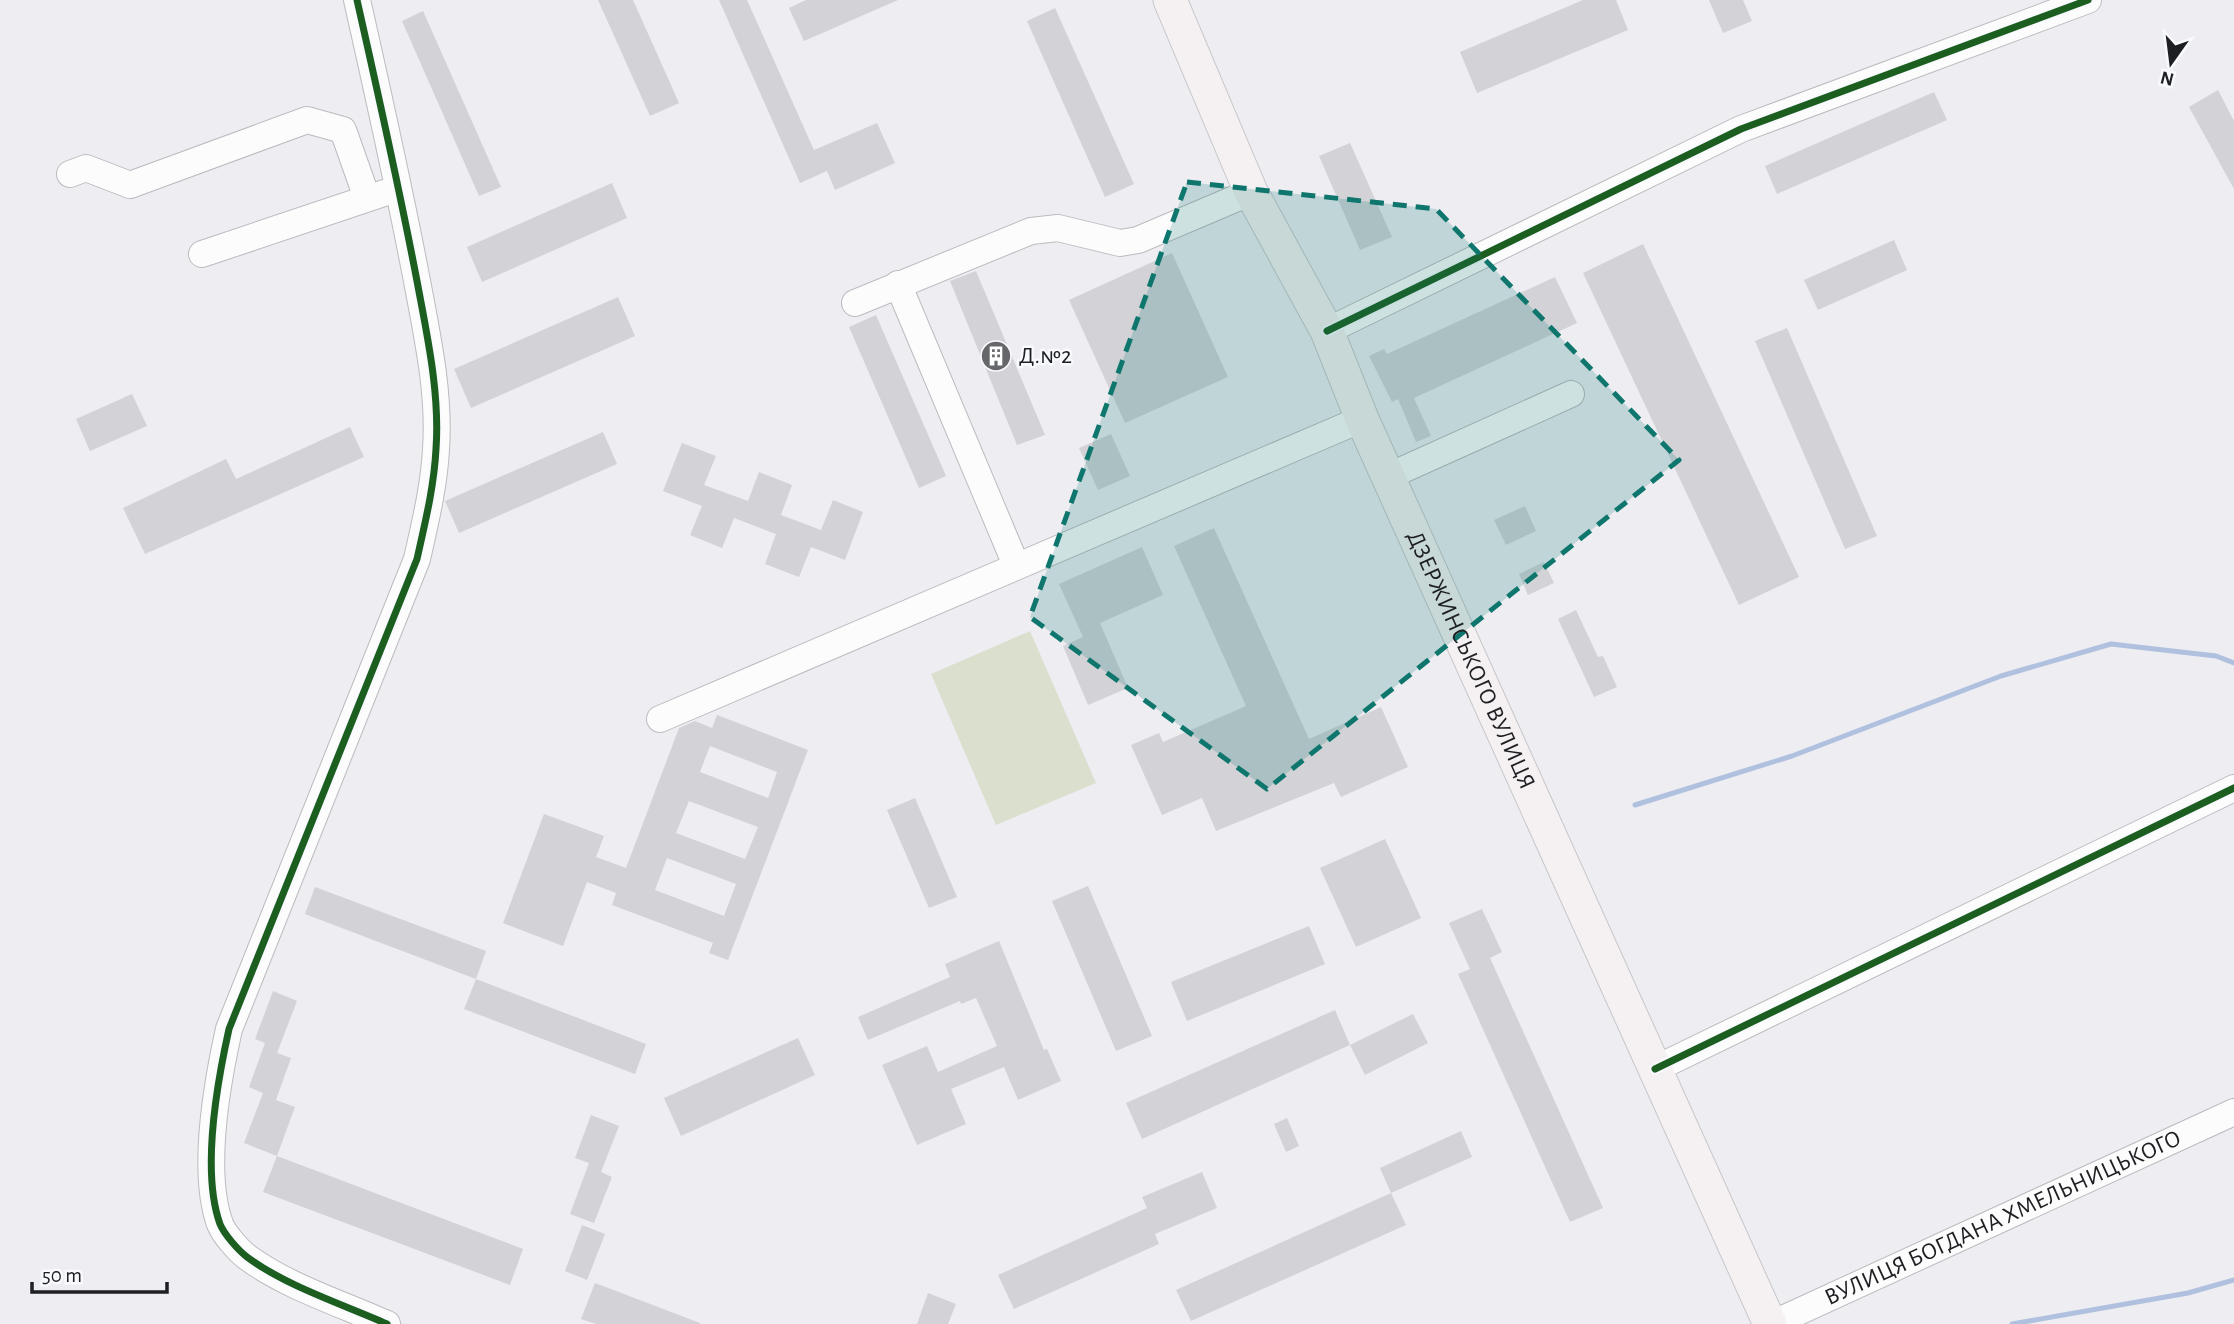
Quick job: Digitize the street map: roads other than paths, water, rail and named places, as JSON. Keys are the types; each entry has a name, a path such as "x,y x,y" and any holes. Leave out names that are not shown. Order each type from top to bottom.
{"main road":[{"name":"ДЗЕРЖИНСЬКОГО ВУЛИЦЯ","path":"1170,0 1251,192 1327,331 1362,419 1771,1324"}],"street":[{"path":"357,0 400,188 423,314 436,403 436,449 431,497 416,559 229,1029 217,1083 211,1186 221,1227 246,1256 287,1280 387,1324"},
{"path":"1327,331 1741,129 2088,0"},
{"path":"70,174 86,168 130,185 307,120 343,130 367,198"},
{"path":"202,254 400,188"},
{"path":"855,303 1031,230 1058,228 1119,243 1139,240 1251,192"},
{"path":"898,284 1016,565"},
{"path":"1389,476 1571,394"},
{"path":"660,719 1362,419"},
{"path":"1655,1069 2234,788"},
{"name":"ВУЛИЦЯ БОГДАНА ХМЕЛЬНИЦЬКОГО","path":"1771,1324 2234,1112"}],"waterway":[{"path":"1635,805 1792,756 2001,676 2111,644 2216,656 2234,663"},
{"path":"2012,1324 2188,1293 2234,1280"}],"place":[{"name":"Д.№2","path":"996,356"}]}
